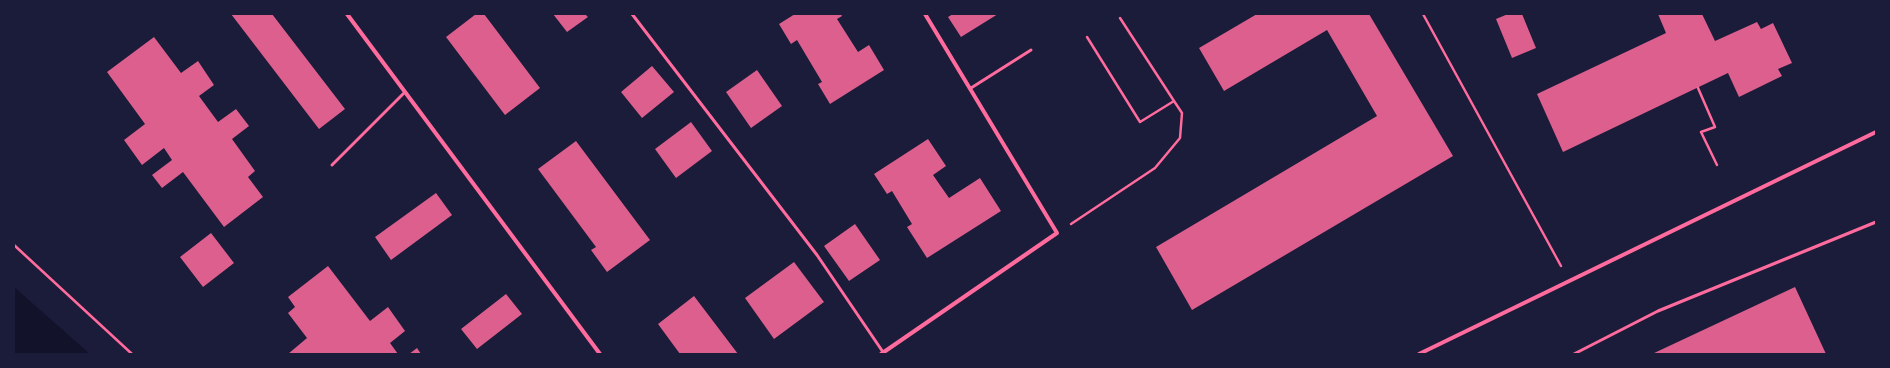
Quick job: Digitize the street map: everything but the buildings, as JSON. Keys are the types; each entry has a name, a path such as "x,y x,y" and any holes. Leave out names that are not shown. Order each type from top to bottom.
{"street":[{"path":"347,14 600,354"},
{"path":"882,353 1057,233 925,14"},
{"path":"1419,354 1876,132"}],"lane":[{"path":"632,14 817,255 882,353"},
{"path":"971,88 1031,50"},
{"path":"332,165 406,92"},
{"path":"1574,354 1658,311 1876,222"}],"path":[{"path":"1423,14 1569,281"},
{"path":"1057,233 1155,168 1180,138 1182,113 1120,18"},
{"path":"1087,37 1140,122 1174,101"},
{"path":"1698,88 1716,127 1701,132 1717,165"},
{"path":"14,245 132,354"}],"shaded area":[{"path":"14,287 90,354 14,354"}]}
